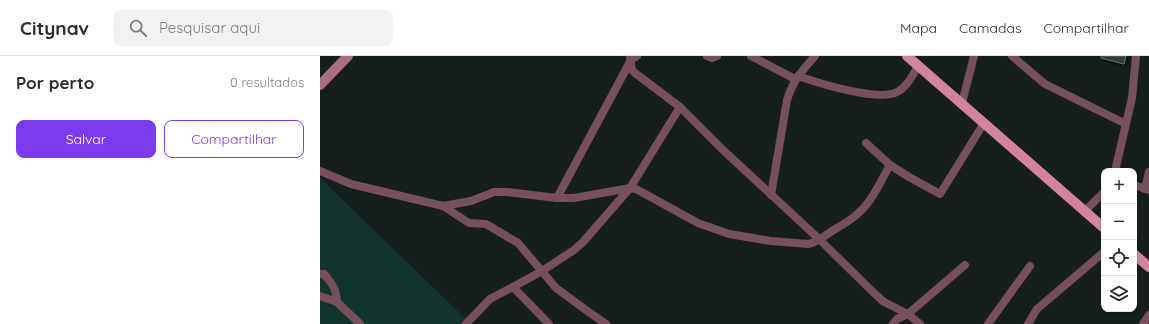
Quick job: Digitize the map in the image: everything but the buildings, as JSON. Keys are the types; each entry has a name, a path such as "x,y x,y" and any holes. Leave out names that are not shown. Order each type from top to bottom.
{"main road":[{"path":"907,56 1101,226"},
{"path":"1137,257 1149,267"}],"street":[{"path":"320,85 348,56"},
{"path":"707,56 712,58 717,56"},
{"path":"751,56 796,78 864,94 888,95 897,93 906,85 918,66"},
{"path":"771,195 790,89 796,78 815,56"},
{"path":"962,103 974,56"},
{"path":"1012,56 1045,84 1126,124"},
{"path":"1116,168 1132,98 1136,56"},
{"path":"633,57 632,70 635,73 680,107 723,150 884,302 908,314 920,324"},
{"path":"557,198 633,57"},
{"path":"466,324 490,299 513,288 542,271 574,250 583,242 630,188 680,107"},
{"path":"866,143 890,165 940,194 984,123"},
{"path":"443,206 471,201 494,192 507,192 557,198 574,198 630,188 636,189 698,223 728,234 771,241 813,244 862,210 875,192 890,165"},
{"path":"320,171 351,184 443,206 469,223 486,224 518,243 559,290 606,324"},
{"path":"1137,186 1147,190 1149,172"},
{"path":"1084,212 1101,195"},
{"path":"1028,324 1037,309 1101,255"},
{"path":"893,324 898,319 908,314 965,265"},
{"path":"988,324 1030,266"},
{"path":"320,274 324,274 333,284 338,302"},
{"path":"513,288 549,324"},
{"path":"320,296 338,302 360,324"},
{"path":"1143,324 1149,315"}],"green space":[{"path":"320,178 466,319 461,324 320,324"}]}
